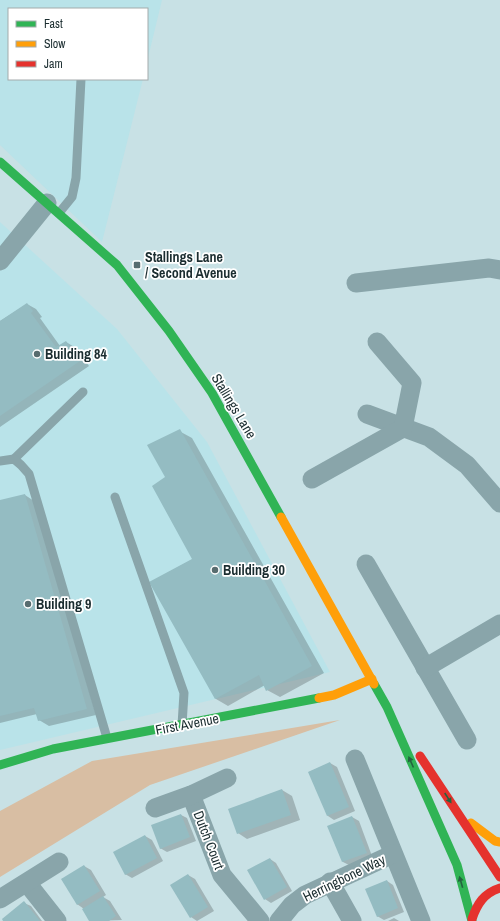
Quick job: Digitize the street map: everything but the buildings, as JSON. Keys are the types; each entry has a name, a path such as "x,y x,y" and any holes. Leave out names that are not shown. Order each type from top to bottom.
{"main road":[{"name":"Stallings Lane","path":"0,162 117,265 169,331 212,393 388,707"},
{"name":"First Avenue","path":"0,764 53,749 334,696 372,679"},
{"path":"388,707 500,877"},
{"path":"388,707 456,865 472,920"},
{"path":"458,813 495,841 500,842"},
{"path":"472,920 475,909 480,900 487,893 500,888"}],"street":[{"path":"0,261 53,208"},
{"path":"356,283 489,268 500,270"},
{"path":"312,478 403,428 412,383 377,342"},
{"path":"367,414 429,437 467,465 500,503"},
{"path":"366,564 467,740"},
{"path":"425,668 500,624"},
{"path":"355,759 421,921"},
{"path":"156,808 191,795 227,778"},
{"name":"Dutch Court","path":"191,795 222,875 260,921"},
{"name":"Herringbone Way","path":"279,921 300,898 330,882 393,854"},
{"path":"0,899 59,862"},
{"path":"330,882 352,921"},
{"path":"27,883 56,921"}],"lane":[{"path":"53,208 72,197 76,178 81,80"},
{"path":"0,462 14,460 83,392"},
{"path":"14,460 21,465 28,474 107,739"},
{"path":"115,498 184,693 182,725"}],"shaded area":[{"path":"0,0 162,0 148,58 148,8 8,8 8,80 143,80 102,242 0,145"},
{"path":"0,222 117,329 207,442 330,672 0,750"},
{"path":"340,720 150,785 0,877 0,811 92,761"}],"traffic: fast":[{"path":"0,162 117,265 169,331 212,393 281,517"},
{"path":"374,684 387,707 457,865 472,921"},
{"path":"0,765 53,749 319,698"}],"traffic: slow":[{"path":"281,517 374,684"},
{"path":"319,698 334,695 372,679"},
{"path":"471,823 495,841 500,842"}],"traffic: jam":[{"path":"420,756 500,877"},
{"path":"472,919 476,909 485,896 500,888"}],"place":[{"name":"Stallings Lane / Second Avenue","path":"137,265"},
{"name":"Building 84","path":"37,354"},
{"name":"Building 30","path":"215,570"},
{"name":"Building 9","path":"28,604"}]}
